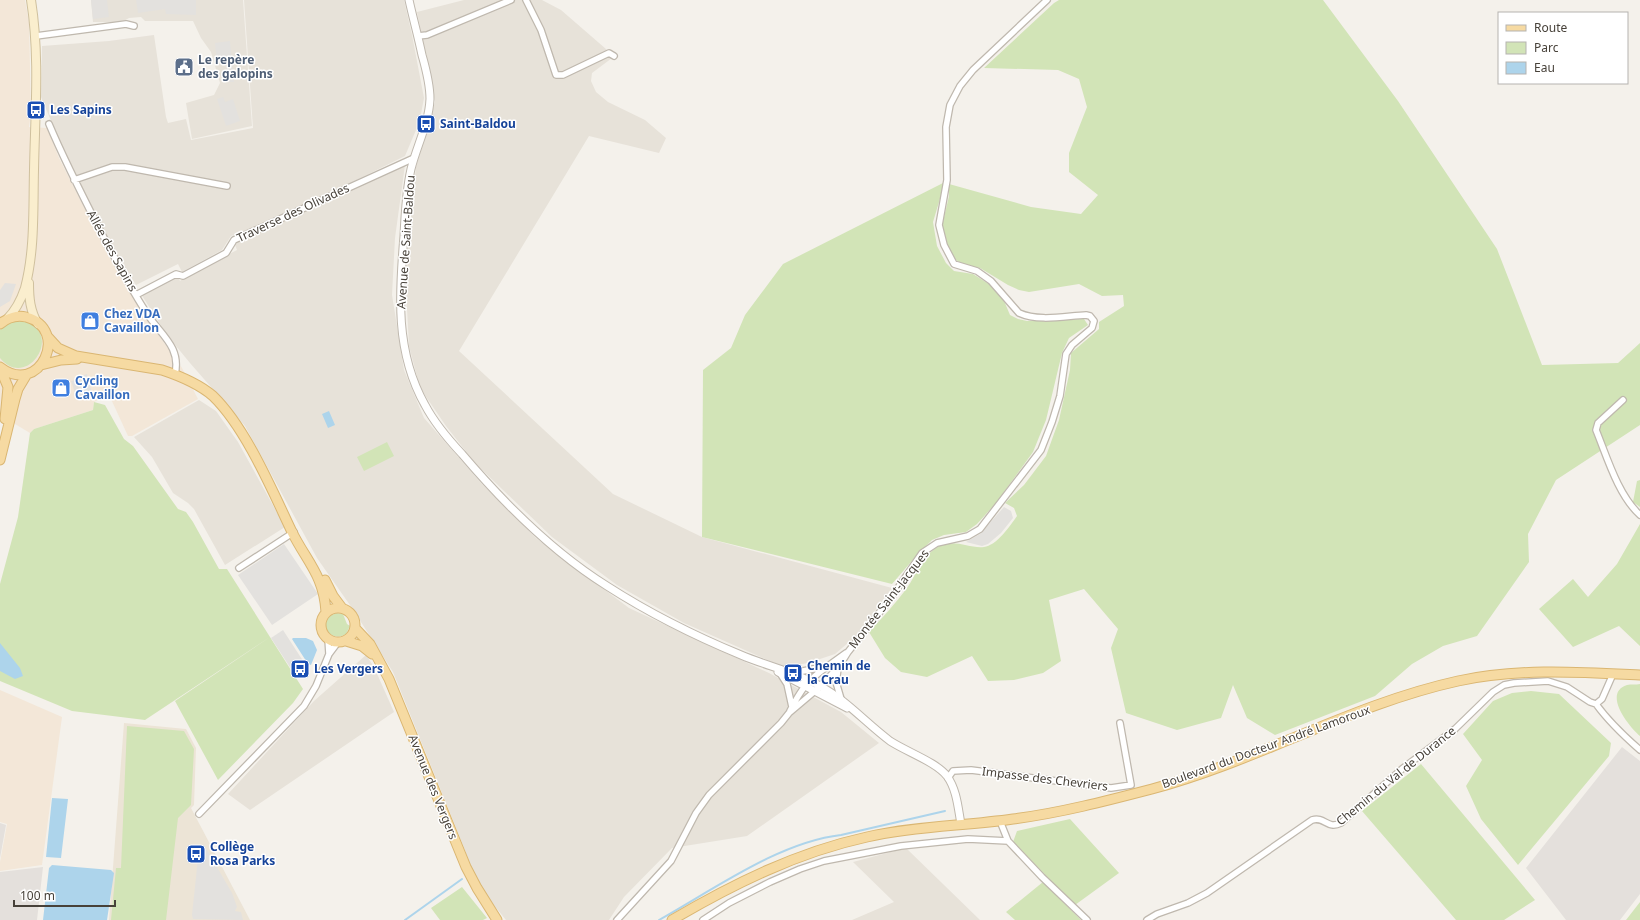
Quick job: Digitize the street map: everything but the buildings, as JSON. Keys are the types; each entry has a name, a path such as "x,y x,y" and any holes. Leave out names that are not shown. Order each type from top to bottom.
{"main road":[{"path":"31,0 36,36 36,100 29,301 34,316 47,336 63,351 90,359 162,370 175,374 198,385 222,406 247,442 321,584 326,601 326,612"},
{"path":"3,321 21,301 30,262"},
{"path":"3,321 23,316 38,324"},
{"path":"41,365 47,354 47,336"},
{"path":"0,460 15,399 27,374 41,365 61,360 90,359"},
{"path":"0,368 10,373 27,374"},
{"path":"0,368 8,387 0,457"},
{"path":"294,532 316,562 333,596 342,608 352,614 355,622 355,628 352,635 342,641 328,639 321,628 321,619 326,612 333,608 342,608"},
{"name":"Avenue des Vergers","path":"355,628 370,644 382,666 399,703 459,852 477,888 488,905"},
{"name":"Avenue des Vergers","path":"342,641 362,646 368,650 382,666"},
{"name":"Boulevard du Docteur André Lamoroux","path":"672,920 765,871 832,846 868,836 893,832 1000,821 1057,812 1160,787 1215,769 1398,698 1437,686 1478,677 1507,673 1529,672 1640,675"},
{"name":"Boulevard du Docteur André Lamoroux","path":"680,920 708,901"},
{"path":"488,905 497,920"},
{"path":"488,905 500,920"}],"street":[{"name":"Avenue de Saint-Baldou","path":"409,0 426,69 430,100 426,124 414,158 408,186 399,299 406,354 413,381 420,398 433,419 474,468 505,501 546,539 583,570 660,618 717,645 770,666 793,673 807,683"},
{"path":"418,36 427,35 511,0"},
{"path":"526,0 541,30 556,75 563,74 609,53 614,56"},
{"name":"Montée Saint-Jacques","path":"848,652 891,598 922,553 936,543 968,536 980,529 1036,458 1052,422 1060,396 1064,361 1068,349 1094,325 1092,318 1086,315 1040,318 1026,316 1020,313 991,281 977,271 954,264 949,257 939,231 939,218 947,180 947,116 954,96 973,70 1047,0"},
{"path":"36,36 126,24 134,26"},
{"name":"Allée des Sapins","path":"50,124 74,180 118,265 151,319 172,346 176,361 175,374"},
{"name":"Traverse des Olivades","path":"136,295 176,274 183,276 226,253 234,240 414,158"},
{"path":"74,180 112,167 125,167 227,186"},
{"path":"1623,400 1598,424 1596,430 1623,494 1631,507 1640,515"},
{"path":"239,568 294,532"},
{"path":"328,639 329,654"},
{"path":"199,814 304,706 316,686 329,654 342,641"},
{"path":"616,920 671,861 696,813 709,795 781,723 791,710 807,683 848,652"},
{"path":"791,710 818,688 838,668 848,652"},
{"name":"Avenue de Saint-Baldou","path":"770,666 779,673 807,683 841,699 891,741 944,773 948,778 957,798 961,824"},
{"path":"793,673 828,666"},
{"path":"838,668 836,682 841,699"},
{"path":"779,673 787,684 791,710"},
{"path":"1613,674 1602,700 1596,704 1619,731 1640,750"},
{"name":"Chemin du Val de Durance","path":"1147,920 1157,914 1188,903 1207,893 1312,820 1317,818 1321,819 1334,826 1341,823 1402,769 1455,729 1493,692 1504,686 1514,683 1548,681 1566,687 1590,702 1596,704"},
{"name":"Avenue de Saint-Baldou","path":"818,688 854,711"},
{"name":"Impasse des Chevriers","path":"948,778 953,771 971,770 1111,788 1131,785 1120,723"},
{"path":"1000,821 1008,841 1042,877 1087,920"},
{"path":"702,920 729,903 770,882 800,869 824,861 907,845 968,839 1008,841"}],"shaded area":[{"path":"0,0 25,0 29,22 31,112 29,127 47,128 59,158 109,257 148,320 182,368 198,399 132,436 128,436 111,399 108,397 101,398 94,402 93,410 34,429 30,433 0,415"},
{"path":"91,0 243,0 252,126 192,139 186,103 214,95 220,83 211,52 201,38 193,21 145,21 141,17 129,18 122,22 93,22"},
{"path":"91,0 107,0 109,17 93,19"},
{"path":"136,0 196,0 196,15 166,14 165,9 138,13"},
{"path":"244,0 404,0 424,98 416,130 405,156 318,199 258,226 231,236 222,250 182,272 178,264 136,285 108,241 73,173 41,97 42,46 109,41 154,35 168,123 186,119 191,140 253,128"},
{"path":"464,0 542,0 561,10 606,49 612,58 592,73 591,81 596,92 608,102 645,120 666,138 659,153 589,136 459,351 613,494 702,537 892,588 855,637 835,654 808,663 783,667 684,623 617,585 552,537 475,463 446,426 420,388 409,346 405,272 416,167 435,102 417,12"},
{"path":"230,41 234,82 228,82 226,63 217,63 215,43"},
{"path":"223,97 225,102 233,99 240,121 226,126 217,99"},
{"path":"405,165 395,238 392,295 404,370 424,418 482,484 536,538 629,608 769,673 841,712 879,743 747,836 672,848 624,897 609,920 506,920 475,882 465,850 393,672 352,608 317,558 245,426 167,335 141,294 174,276 178,277 180,281 186,276 237,250 234,242"},
{"path":"5,283 16,284 10,301 0,307 0,290"},
{"path":"87,374 92,394 77,398 71,381 79,379 78,377"},
{"path":"199,400 216,411 238,442 285,527 225,565 194,509 173,493 152,457 134,437"},
{"path":"1004,507 1011,511 1013,518 1001,533 988,544 982,546 966,542 980,534"},
{"path":"284,544 318,594 272,625 238,575"},
{"path":"283,630 309,670 297,678 271,638"},
{"path":"366,655 374,667 394,712 250,810 228,794 314,701"},
{"path":"0,690 62,717 42,865 0,871 0,862 7,824 0,822"},
{"name":"Collège Rosa Parks","path":"124,723 186,729 196,748 194,805 191,808 250,920 109,920"},
{"path":"1622,747 1640,761 1640,894 1620,920 1566,920 1526,868"},
{"path":"0,823 6,825 0,858"},
{"path":"906,848 980,920 852,920 894,902 853,862"},
{"path":"199,849 207,850 232,893 237,907 235,911 241,912 243,920 193,919 192,915"},
{"path":"43,867 37,920 0,920 0,872"}],"green space":[{"path":"1059,0 1323,0 1398,101 1497,249 1542,365 1618,363 1640,343 1640,425 1556,480 1528,534 1529,562 1477,636 1443,646 1412,664 1375,696 1275,735 1247,718 1233,685 1221,718 1177,730 1126,713 1111,648 1118,629 1084,589 1049,600 1061,661 1043,673 1014,680 988,681 972,656 927,677 901,672 885,658 869,632 903,594 923,561 936,548 948,543 978,547 989,546 1011,525 1017,516 1014,508 1005,503 1024,485 1046,456 1059,420 1070,370 1071,353 1099,329 1099,322 1124,306 1123,295 1102,296 1079,284 1029,292 1019,290 980,268 962,264 956,260 949,250 942,226 949,196 949,184 1031,207 1081,214 1098,195 1069,172 1069,153 1087,107 1079,79 1058,70 984,68"},
{"path":"945,182 933,222 937,246 946,263 954,271 973,274 992,286 1002,296 1010,315 1018,319 1027,321 1084,319 1088,325 1069,338 1062,353 1046,420 1033,452 996,503 977,524 966,532 944,535 932,540 892,584 702,537 703,370 731,348 745,315 783,264"},
{"path":"16,320 32,325 40,333 42,343 39,354 32,363 22,368 11,367 0,358 0,330 4,325"},
{"path":"94,402 105,405 124,439 133,446 178,509 186,512 219,569 227,569 270,637 145,720 72,711 0,681 0,584 18,517 30,433 34,429 93,410"},
{"path":"387,442 394,456 364,471 357,457"},
{"path":"1640,480 1640,507 1633,502 1637,481"},
{"path":"1640,524 1640,646 1619,626 1573,647 1539,609 1573,579 1588,597 1617,564"},
{"path":"337,613 343,614 347,624 350,626 346,634 334,636 327,630 326,625 327,620"},
{"path":"270,637 303,689 293,703 218,780 175,701"},
{"path":"1640,684 1640,736 1624,718 1617,702 1617,695 1620,689 1627,685"},
{"path":"1531,691 1559,694 1611,743 1609,756 1518,865 1481,819 1466,786 1482,760 1463,734 1493,701 1512,693"},
{"name":"Collège Rosa Parks","path":"127,726 184,731 194,749 191,805 178,818 166,920 111,920 116,868 121,868"},
{"path":"1421,764 1535,900 1504,920 1456,920 1362,811"},
{"path":"1070,819 1119,873 1075,905 1013,842 1017,831"},
{"path":"1043,882 1081,920 1015,920 1006,912"},
{"path":"462,887 487,918 483,920 440,920 431,908"},
{"path":"1640,902 1640,920 1626,920"}],"water":[{"path":"329,411 335,425 328,428 322,414"},
{"path":"306,638 313,641 317,650 311,665 308,664 292,639"},
{"path":"0,643 20,668 23,676 15,679 0,671"},
{"path":"52,798 68,799 61,858 46,857"},
{"path":"52,865 111,870 114,873 107,920 43,920 49,868"}],"waterway":[{"path":"659,920 747,869 794,847 818,839 945,811"},
{"path":"405,920 462,879"}],"place":[{"name":"Le repère des galopins","path":"184,67"},
{"name":"Les Sapins","path":"36,110"},
{"name":"Saint-Baldou","path":"426,124"},
{"name":"Chez VDA Cavaillon","path":"90,321"},
{"name":"Cycling Cavaillon","path":"61,388"},
{"name":"Les Vergers","path":"300,669"},
{"name":"Chemin de la Crau","path":"793,673"},
{"name":"Collège Rosa Parks","path":"196,854"}]}
